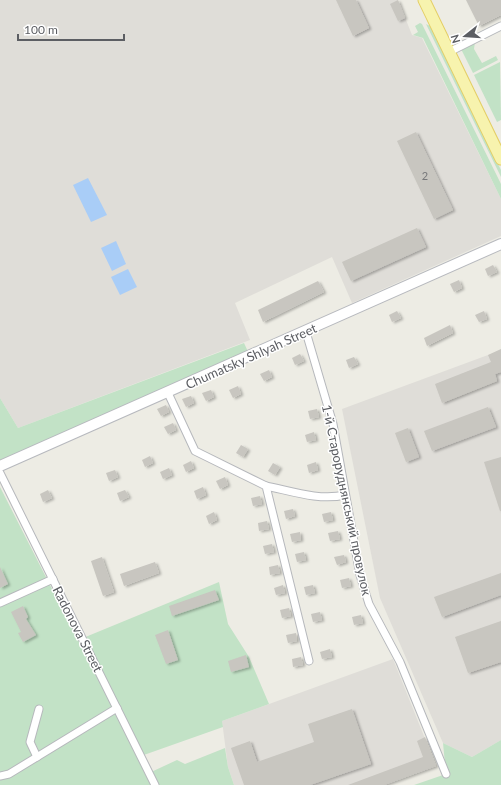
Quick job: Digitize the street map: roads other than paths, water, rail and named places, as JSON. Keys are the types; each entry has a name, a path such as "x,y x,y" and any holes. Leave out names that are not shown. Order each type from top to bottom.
{"main road":[{"path":"424,0 501,148"},
{"path":"429,0 501,158"}],"street":[{"path":"451,51 501,26"},
{"name":"Chumatsky Shlyah Street","path":"0,466 306,332 501,244"},
{"name":"1-й Староруднянський провулок","path":"306,332 333,424 360,575 369,604 400,662 446,774"},
{"path":"168,393 195,451 266,486 313,496 336,497 345,495"},
{"name":"Radonova Street","path":"0,473 155,785"},
{"path":"266,486 309,661"},
{"path":"0,603 53,579"},
{"path":"37,757 30,742 39,708"},
{"path":"0,776 9,774 118,708"}],"water":[{"path":"88,178 107,215 91,222 73,185"},
{"path":"116,241 126,264 112,271 101,248"},
{"path":"128,269 137,287 120,295 111,277"}]}
